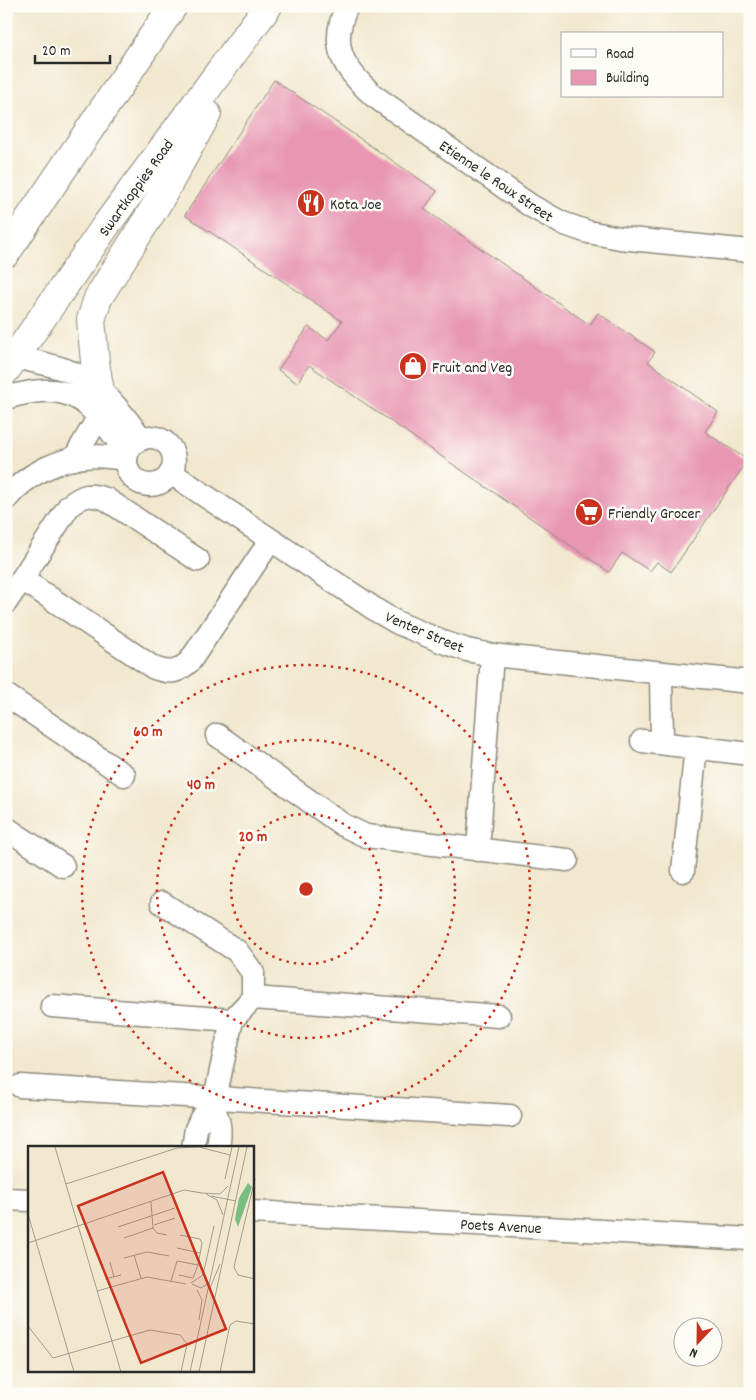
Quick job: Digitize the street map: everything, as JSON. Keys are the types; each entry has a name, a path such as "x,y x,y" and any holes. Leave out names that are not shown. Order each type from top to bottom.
{"main road":[{"path":"6,252 173,6"},
{"path":"100,404 92,320 98,298 160,199 264,12"},
{"name":"Swartkoppies Road","path":"9,363 107,224 264,12"}],"street":[{"name":"Etienne le Roux Street","path":"347,6 340,28 340,50 343,61 354,78 374,96 530,206 562,223 588,232 620,238 750,251"},
{"path":"9,363 51,366 85,379 100,404"},
{"path":"6,398 40,391 67,392 86,404 114,404 131,450 126,468 131,477 138,483 157,485 165,480 171,473 174,458 170,446 157,438 131,450 74,459 45,468 15,487 6,499"},
{"path":"74,459 100,404"},
{"name":"Venter Street","path":"171,473 270,541 398,623 443,642 467,650 492,655 750,682"},
{"path":"6,602 69,506 80,498 93,495 106,499 198,560"},
{"path":"22,579 154,668 167,672 180,670 190,661 270,541"},
{"path":"478,850 492,655"},
{"path":"661,673 652,742 750,754"},
{"path":"6,695 124,775"},
{"path":"217,735 354,831 380,838 567,860"},
{"path":"683,871 696,747"},
{"path":"6,828 63,866"},
{"path":"162,904 237,951 253,973 253,998 232,1020 214,1103 201,1118 196,1129 193,1146"},
{"path":"253,998 499,1016"},
{"path":"52,1006 232,1020"},
{"path":"20,1086 214,1103 510,1116"},
{"path":"214,1103 220,1121 221,1135 218,1146"},
{"path":"6,1199 28,1200"},
{"name":"Poets Avenue","path":"254,1212 750,1239"}],"building":[{"path":"274,80 437,191 424,209 590,325 598,313 655,352 648,362 718,412 705,432 748,460 671,572 657,562 650,571 622,553 609,572 309,365 297,383 278,370 308,327 328,340 342,321 185,215"}],"place":[{"name":"Kota Joe","path":"311,203"},
{"name":"Fruit and Veg","path":"413,366"},
{"name":"Friendly Grocer","path":"589,512"}]}
